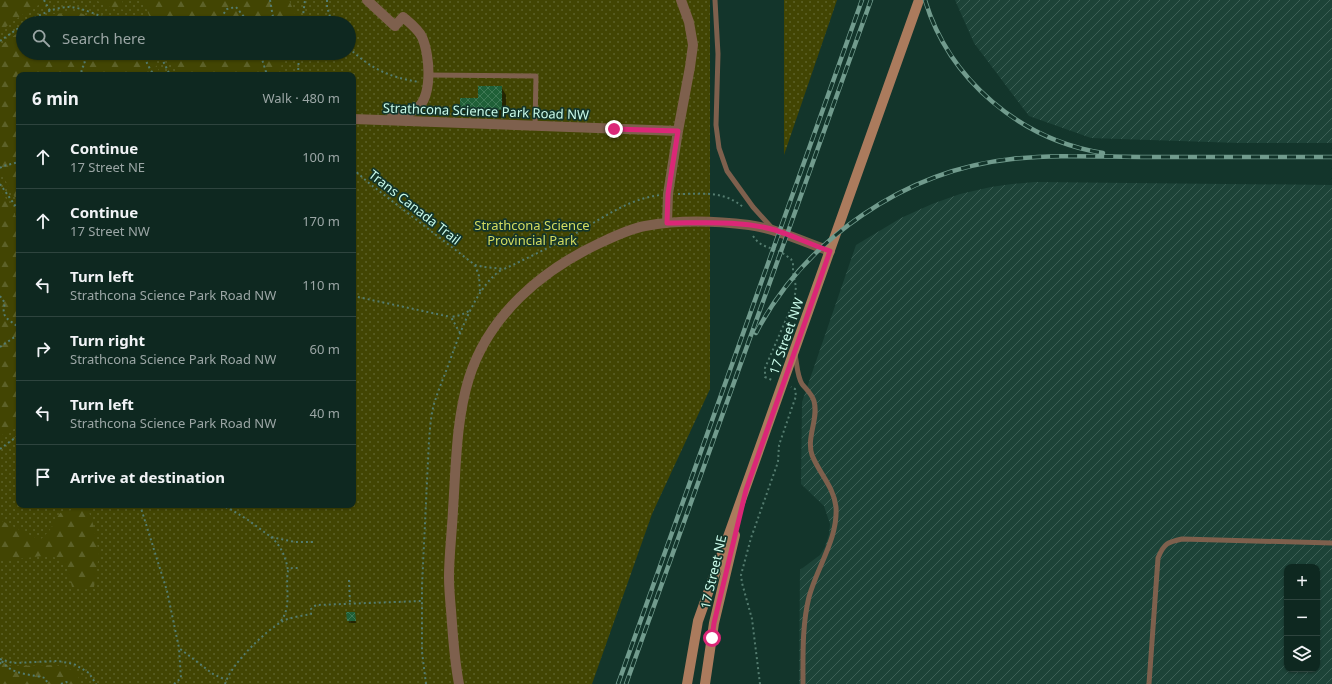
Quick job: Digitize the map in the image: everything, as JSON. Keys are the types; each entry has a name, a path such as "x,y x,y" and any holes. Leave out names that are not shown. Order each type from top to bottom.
{"main road":[{"name":"17 Street NW","path":"687,684 698,621 746,490 919,0"},
{"name":"17 Street NE","path":"705,684 714,623 746,490"}],"street":[{"name":"Strathcona Science Park Road NW","path":"366,119 399,115 414,111 422,104 427,89 428,79 428,69 422,36 414,26 403,17 395,26 367,0"},
{"path":"667,223 668,194 693,44 689,22 681,0"},
{"name":"Strathcona Science Park Road NW","path":"356,119 678,131"},
{"path":"459,684 453,647 449,577 460,416 470,376 480,351 496,325 511,306 530,287 584,250 620,234 644,226 667,223 721,223 751,225 774,230 830,251"}],"lane":[{"path":"715,0 718,54 716,126 719,148 727,171 753,207 774,230"},
{"path":"428,79 536,76 535,126"},
{"path":"794,352 801,383 814,400 815,414 811,434 812,454 832,491 836,507 831,541 817,573 809,597 804,624 803,684"},
{"path":"1149,684 1158,558 1162,547 1170,542 1182,539 1332,543"}],"path":[{"path":"44,0 50,11"},
{"path":"270,0 273,16"},
{"path":"303,16 305,0"},
{"path":"327,0 327,8 330,16"},
{"path":"38,16 50,11 68,7 77,8 99,16"},
{"path":"222,16 227,9 236,8 243,16"},
{"path":"0,41 16,30"},
{"path":"356,54 369,65 388,75 428,79"},
{"path":"81,72 85,64 84,60"},
{"path":"146,60 152,72"},
{"path":"162,60 168,72"},
{"path":"263,60 267,72"},
{"path":"298,72 299,60"},
{"path":"0,168 16,163"},
{"name":"Trans Canada Trail","path":"356,172 475,265 484,268 504,269 556,243 631,202 648,196 662,194"},
{"path":"0,184 16,207"},
{"path":"673,194 710,194 725,196 746,210"},
{"path":"752,233 757,241 788,256 793,263 792,273 796,287 796,294 765,368 765,377 771,380"},
{"path":"475,265 479,276 480,294"},
{"path":"426,684 422,652 422,601 431,418 434,404 470,310 491,279 504,269"},
{"path":"0,296 5,303 3,314 9,322 16,326"},
{"path":"356,297 451,317 461,315 470,310"},
{"path":"451,317 460,333"},
{"path":"0,347 16,336"},
{"path":"760,684 752,619 741,575 751,538 778,462 779,445 796,396 795,389"},
{"path":"0,449 16,437"},
{"path":"141,508 167,591 179,648 181,678 174,684"},
{"path":"228,508 248,520 278,542 283,553 288,570 288,604 285,615 279,624"},
{"path":"270,536 295,542 313,542"},
{"path":"288,570 298,568"},
{"path":"349,580 350,603"},
{"path":"224,684 245,653 285,620 311,614 311,609 316,604 422,601"},
{"path":"179,648 213,674 226,680"},
{"path":"0,664 1,659"},
{"path":"1,659 6,667 29,675 45,678 48,684"},
{"path":"1,659 13,663 58,661 74,664 89,673 96,684"},
{"path":"61,684 66,682 70,684"}],"shaded area":[{"path":"955,0 1332,0 1332,143 1239,143 1091,138 1029,116 974,43"},
{"path":"1035,182 1332,185 1332,684 799,684 800,570 820,555 825,547 830,524 824,506 801,484 802,402 856,245 901,218 932,204 960,194 991,187"}],"green space":[{"name":"Strathcona Science Provincial Park","path":"0,0 710,0 710,389 652,514 592,684 0,684"},
{"path":"0,0 48,0 20,16 16,16 16,19 0,32"},
{"path":"96,0 122,0 125,10 106,6"},
{"path":"143,0 289,0 296,16 149,16"},
{"path":"784,0 837,0 784,155"},
{"path":"78,12 88,16 49,16 53,14"},
{"path":"16,34 16,60 154,60 160,72 16,72 16,200 0,171 0,46"},
{"path":"170,60 282,60 280,72 177,72"},
{"path":"0,189 16,217 16,428 0,436"},
{"path":"79,508 88,508 93,524 99,554 94,587 72,587 67,565 51,555 0,561 0,520 40,540 49,531 60,513"},
{"path":"0,661 10,666 55,665 76,671 81,684 0,684"}],"building":[{"path":"478,86 502,86 502,110 460,109 460,98 478,98"},
{"path":"346,612 355,612 356,621 347,621"}],"railway":[{"path":"618,684 862,0"},
{"path":"626,684 871,0"},
{"path":"925,0 936,29 951,56 970,80 992,102 1017,120 1044,135 1073,146 1103,153"},
{"path":"756,333 777,299 802,268 831,240 863,215 897,194 934,178 973,166 1012,159 1063,156 1148,157"},
{"path":"1143,157 1332,157"}],"route":[{"path":"614,129 678,131 668,194 667,223 721,223 751,225 774,230 830,251 746,490 714,623 712,638"}]}
